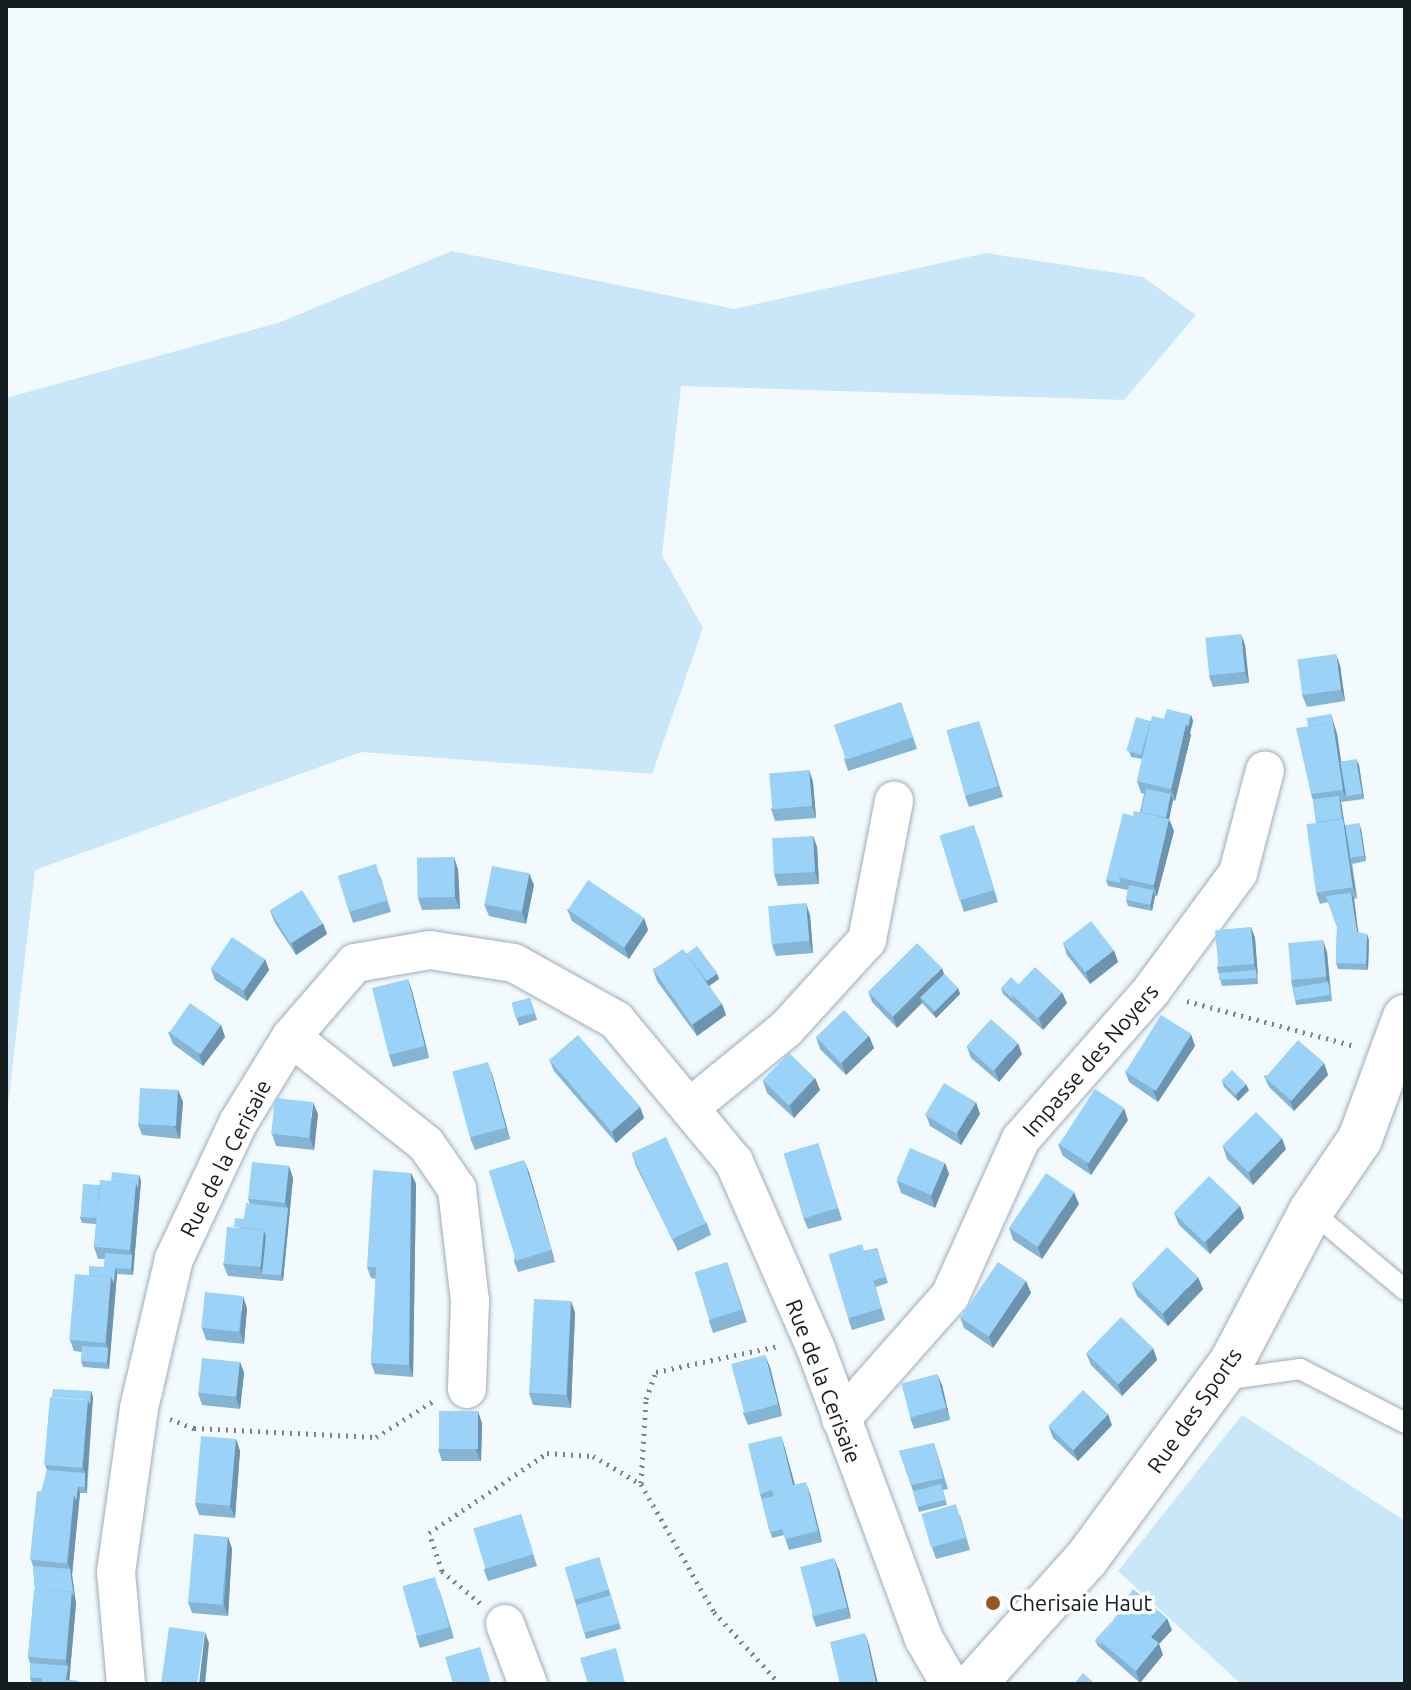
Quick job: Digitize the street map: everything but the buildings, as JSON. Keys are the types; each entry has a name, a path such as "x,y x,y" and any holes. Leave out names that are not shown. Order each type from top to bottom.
{"street":[{"name":"Impasse des Noyers","path":"841,1419 950,1296 1021,1139 1151,991 1238,873 1265,770"},
{"path":"693,1105 786,1029 867,940 894,801"},
{"name":"Rue de la Cerisaie","path":"126,1684 116,1572 139,1408 174,1259 238,1123 291,1037 355,963 430,950 514,963 616,1020 693,1105 734,1162 816,1349 924,1639 950,1684"},
{"name":"Rue des Sports","path":"974,1684 1087,1558 1218,1381 1311,1211 1360,1139 1405,1017"},
{"path":"291,1037 426,1144 457,1189 470,1301 467,1389"},
{"path":"505,1624 528,1684"}],"lane":[{"path":"1311,1211 1405,1290"},
{"path":"1218,1381 1300,1369 1405,1423"}],"path":[{"path":"1151,991 1352,1045 1388,1065"},
{"path":"641,1484 646,1399 656,1372 784,1345 816,1349"},
{"path":"139,1408 194,1428 376,1437 451,1389 467,1389"},
{"path":"505,1624 442,1571 429,1533 547,1453 593,1456 641,1484 714,1612 780,1684"}],"shaded area":[{"path":"452,251 734,309 986,253 1143,277 1196,315 1124,400 681,386 662,555 703,628 652,774 361,752 35,870 6,1123 6,398 278,323"},
{"path":"1242,1415 1405,1521 1405,1684 1241,1684 1118,1571"}],"place":[{"name":"Cherisaie Haut","path":"993,1603"}]}
